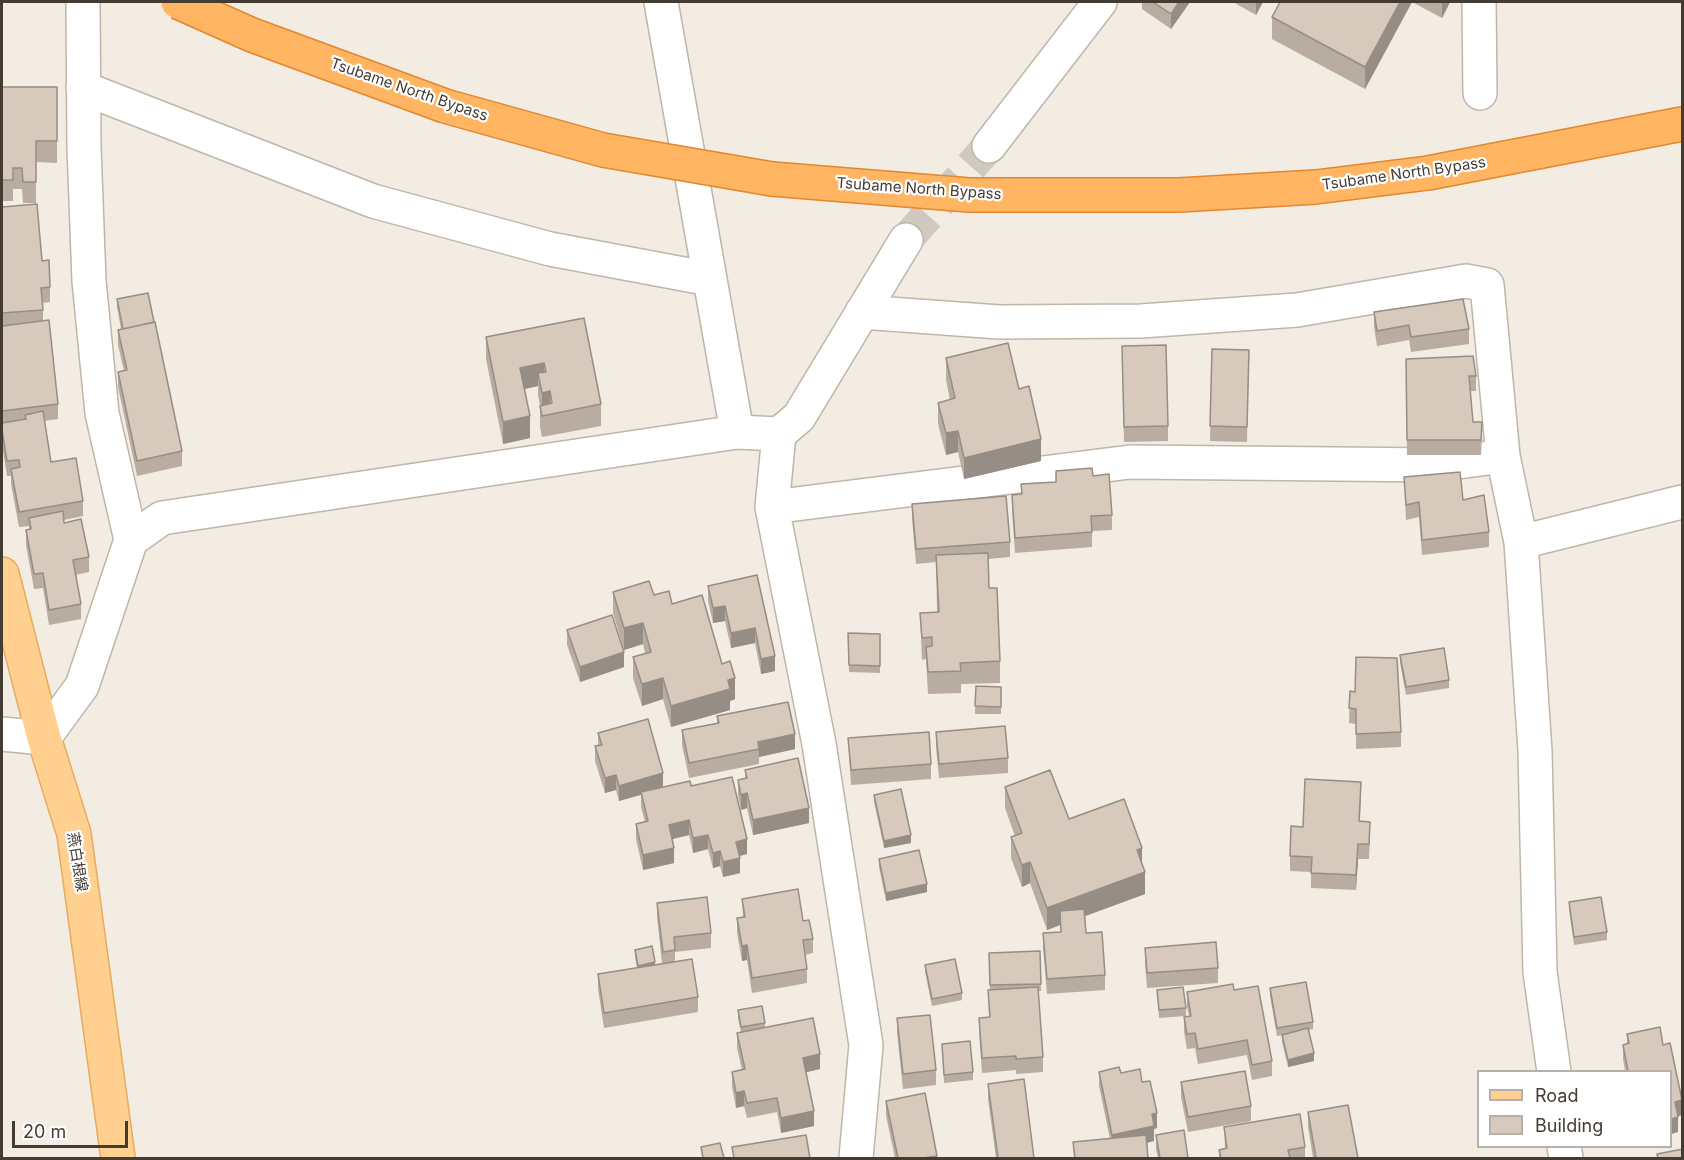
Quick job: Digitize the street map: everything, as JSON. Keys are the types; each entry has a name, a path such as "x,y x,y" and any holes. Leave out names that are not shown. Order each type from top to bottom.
{"highway":[{"name":"Tsubame North Bypass","path":"178,2 252,34 446,106 603,150 772,179 969,195 1179,195 1316,187 1428,173 1683,124"}],"main road":[{"name":"燕白根線","path":"2,574 44,738 74,834 118,1158"}],"street":[{"path":"2,734 44,738 82,686 130,540 102,413 89,281 82,2"},
{"path":"661,2 737,432"},
{"path":"989,146 1100,2"},
{"path":"1479,2 1480,93"},
{"path":"83,88 373,201 550,249 710,279"},
{"path":"130,540 162,518 737,432 779,434 799,417 906,240"},
{"path":"862,312 999,322 1141,321 1297,309 1466,281 1487,285 1503,456 1521,542 1535,751 1540,972 1554,1070"},
{"path":"779,434 772,507 819,744 866,1045 856,1158"},
{"path":"772,507 1130,462 1436,465 1503,456"},
{"path":"1521,542 1683,502"}],"building":[{"path":"1153,2 1179,2 1171,14"},
{"path":"1280,2 1400,2 1365,67 1272,17"},
{"path":"2,87 57,87 57,141 36,141 36,182 23,182 22,168 13,168 13,180 2,180"},
{"path":"37,204 42,261 49,260 50,287 41,288 43,310 2,313 2,207"},
{"path":"148,293 154,322 123,329 117,299"},
{"path":"1463,299 1469,329 1411,337 1409,325 1377,331 1374,312"},
{"path":"584,318 601,404 542,416 540,406 552,403 550,391 542,393 538,373 546,372 544,363 520,368 530,416 503,422 486,337"},
{"path":"49,320 58,404 2,411 2,326"},
{"path":"155,322 182,451 137,461 118,372 127,370 118,330"},
{"path":"1008,343 1019,389 1029,386 1041,439 964,458 958,431 946,433 938,403 955,398 946,358"},
{"path":"1166,345 1168,426 1124,427 1122,346"},
{"path":"1212,349 1249,350 1247,427 1210,426"},
{"path":"1473,356 1476,376 1469,376 1473,422 1482,422 1481,440 1407,440 1406,359"},
{"path":"43,411 51,462 76,458 83,501 19,512 11,469 20,467 19,460 7,461 2,423 26,419 25,415"},
{"path":"1092,468 1093,476 1109,474 1112,515 1091,516 1092,532 1015,538 1012,495 1022,494 1021,484 1056,482 1056,471"},
{"path":"1460,472 1463,500 1484,495 1489,532 1422,540 1419,502 1406,505 1404,477"},
{"path":"1006,496 1010,542 916,549 912,504"},
{"path":"63,511 64,523 81,519 89,557 73,560 81,604 49,610 43,573 34,574 26,530 31,529 29,518"},
{"path":"988,553 989,588 997,588 1000,661 960,663 961,671 928,672 926,647 932,646 932,637 922,638 920,613 939,612 936,555"},
{"path":"757,575 775,656 761,659 755,628 731,633 725,606 713,608 708,586"},
{"path":"649,581 654,595 669,591 672,604 702,595 722,664 730,661 735,678 728,680 730,689 671,706 663,678 642,684 633,657 651,652 643,623 624,628 613,592"},
{"path":"612,615 624,652 580,667 567,630"},
{"path":"848,633 880,634 880,666 849,665"},
{"path":"1444,648 1449,680 1406,687 1400,655"},
{"path":"1356,657 1397,658 1401,732 1356,734 1356,709 1349,708 1350,691 1355,692"},
{"path":"976,686 1001,687 1001,707 975,706"},
{"path":"788,702 795,734 758,742 759,749 689,763 682,730 719,723 717,716"},
{"path":"648,719 663,773 619,786 616,775 605,778 595,746 602,745 598,733"},
{"path":"1005,726 1008,758 939,764 936,732"},
{"path":"929,732 931,764 851,770 848,738"},
{"path":"798,758 809,808 753,820 747,793 741,795 738,780 747,778 745,770"},
{"path":"1050,770 1069,819 1124,799 1142,848 1137,850 1145,872 1047,908 1030,862 1022,865 1011,837 1022,833 1005,787"},
{"path":"732,777 747,839 736,842 740,858 723,862 720,851 713,853 708,835 693,838 689,820 669,825 674,848 643,855 636,824 648,821 641,792 690,781 691,786"},
{"path":"1305,779 1361,782 1359,821 1370,822 1369,844 1358,844 1356,875 1311,873 1312,857 1290,856 1291,826 1303,827"},
{"path":"901,789 911,835 884,841 874,795"},
{"path":"919,850 927,884 886,893 879,859"},
{"path":"798,889 803,921 809,920 813,939 803,940 807,969 752,978 747,945 742,946 737,918 745,917 742,899"},
{"path":"707,897 711,933 674,937 675,950 663,952 657,903"},
{"path":"1601,897 1607,932 1574,937 1569,902"},
{"path":"1084,909 1086,933 1102,932 1105,975 1047,979 1043,933 1061,932 1060,911"},
{"path":"1216,942 1218,968 1147,973 1145,948"},
{"path":"652,946 655,962 638,966 635,950"},
{"path":"1040,951 1041,984 990,985 989,953"},
{"path":"692,959 698,997 604,1013 598,974"},
{"path":"955,959 962,993 932,999 925,965"},
{"path":"1306,982 1313,1022 1277,1028 1270,988"},
{"path":"1233,984 1234,990 1258,986 1272,1061 1252,1065 1247,1040 1198,1049 1195,1033 1187,1034 1184,1017 1191,1016 1187,992"},
{"path":"1038,987 1043,1057 982,1058 979,1018 990,1017 988,990"},
{"path":"1183,987 1186,1008 1159,1010 1157,990"},
{"path":"762,1006 765,1023 741,1027 738,1010"},
{"path":"930,1015 936,1070 903,1074 897,1018"},
{"path":"813,1018 820,1054 803,1058 814,1111 781,1118 777,1098 747,1103 744,1091 736,1093 732,1072 745,1069 737,1033"},
{"path":"1660,1027 1663,1045 1670,1043 1682,1100 1675,1102 1678,1117 1672,1119 1672,1070 1628,1070 1623,1045 1629,1043 1627,1034"},
{"path":"1308,1028 1314,1053 1288,1060 1282,1035"},
{"path":"970,1041 973,1072 944,1075 942,1044"},
{"path":"1119,1067 1121,1073 1140,1069 1142,1082 1150,1081 1157,1113 1152,1114 1154,1126 1112,1135 1099,1072"},
{"path":"1245,1071 1251,1106 1188,1117 1181,1082"},
{"path":"1024,1079 1034,1158 998,1158 988,1084"},
{"path":"925,1093 937,1156 898,1158 886,1101"},
{"path":"1348,1105 1358,1158 1316,1158 1308,1112"},
{"path":"1300,1114 1305,1147 1288,1150 1290,1158 1221,1158 1219,1150 1227,1148 1224,1127"},
{"path":"1184,1130 1188,1158 1160,1158 1156,1135"},
{"path":"806,1135 810,1158 734,1158 732,1147"},
{"path":"1146,1135 1148,1158 1075,1158 1073,1142"},
{"path":"720,1143 724,1158 703,1158 701,1147"},
{"path":"1683,1149 1683,1158 1658,1158 1657,1154"}],"tunnel":[{"path":"906,240 989,146"}]}
